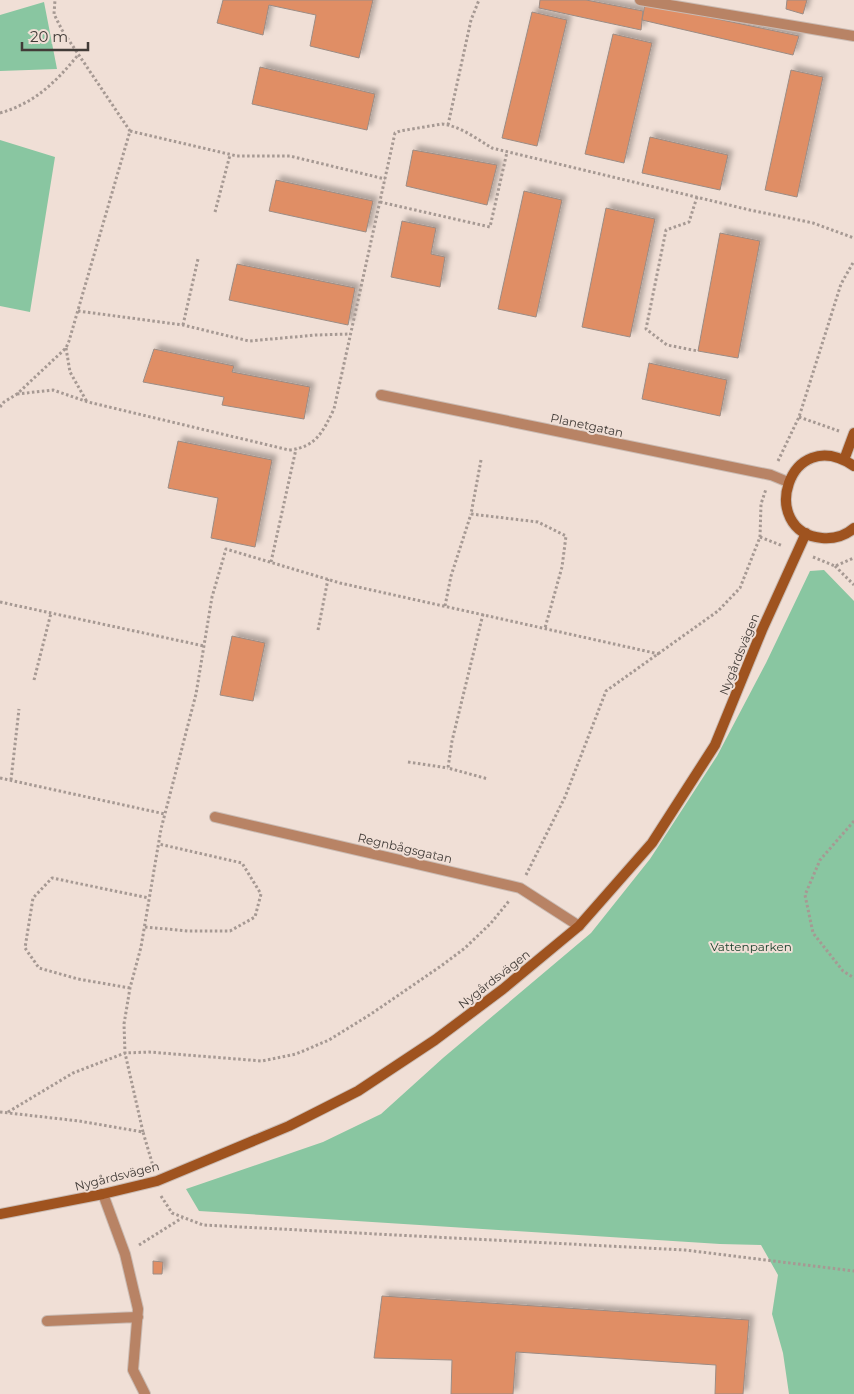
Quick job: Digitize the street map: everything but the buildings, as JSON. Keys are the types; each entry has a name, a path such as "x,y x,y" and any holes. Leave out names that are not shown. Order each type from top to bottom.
{"street":[{"path":"640,0 854,36"},
{"name":"Planetgatan","path":"381,395 771,475 788,482"},
{"path":"844,460 853,435"},
{"path":"854,466 832,456 818,456 805,461 795,470 788,482 785,494 790,516 797,526 806,533 817,538 829,539 841,536 854,528"},
{"name":"Nygårdsvägen","path":"0,1214 103,1194 157,1181 289,1126 358,1092 435,1040 496,995 579,926 652,843 716,745 762,630 806,533"},
{"name":"Regnbågsgatan","path":"215,817 520,888 579,926"},
{"path":"103,1194 125,1254 138,1309 133,1370 145,1394"},
{"path":"47,1321 138,1318"}],"path":[{"path":"55,0 54,14 62,30 130,131 230,155 290,156 385,179"},
{"path":"448,125 471,20 479,0"},
{"path":"0,113 18,108 37,96 60,77 78,54"},
{"path":"17,394 53,390 88,402 290,450 302,449 313,442 324,431 334,408 395,132 448,125 471,135 492,148 605,177 750,210 813,222 854,238"},
{"path":"0,408 4,402 17,394 66,348 130,131"},
{"path":"380,202 490,227 507,152"},
{"path":"215,212 230,155"},
{"path":"697,197 689,222 666,230 646,329 667,345 698,351"},
{"path":"183,325 198,259"},
{"path":"8,1112 72,1073 124,1053 150,1052 262,1062 296,1054 329,1040 371,1014 465,948 491,923 520,888 565,797 606,691 718,611 740,588 760,537 761,504 771,475 799,417 841,284 854,261"},
{"path":"78,312 183,325 250,341 350,334"},
{"path":"66,348 70,372 88,402"},
{"path":"799,417 853,435"},
{"path":"271,562 296,449"},
{"path":"445,606 451,576 471,514 481,460"},
{"path":"471,514 538,522 566,536 562,567 545,628"},
{"path":"760,537 835,566 854,585"},
{"path":"660,654 328,580 226,550 212,597 196,694 159,844 141,947 130,988 124,1024 124,1053 162,1200 172,1213 203,1226 685,1250 854,1271"},
{"path":"835,566 854,558"},
{"path":"318,630 328,580"},
{"path":"0,602 204,646"},
{"path":"34,680 51,613"},
{"path":"448,768 452,741 483,614"},
{"path":"11,780 19,709"},
{"path":"408,762 448,768 488,779"},
{"path":"0,778 166,814"},
{"path":"854,821 820,860 805,895 812,933 843,971 854,978"},
{"path":"144,927 188,932 230,931 255,917 261,894 242,863 159,844"},
{"path":"130,988 78,979 39,968 25,948 34,898 52,878 149,898"},
{"path":"0,1112 79,1121 143,1132"},
{"path":"125,1254 183,1217"}],"green space":[{"path":"44,2 57,69 0,71 0,15"},
{"path":"0,140 55,157 30,312 0,306"},
{"name":"Vattenparken","path":"824,570 854,601 854,1394 789,1394 783,1353 772,1314 778,1275 761,1245 199,1211 186,1189 323,1142 381,1114 443,1058 591,933 650,859 717,756 766,663 810,571"}]}
